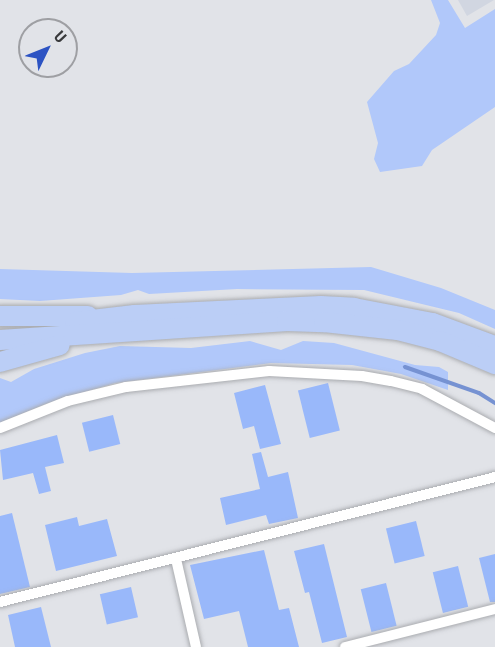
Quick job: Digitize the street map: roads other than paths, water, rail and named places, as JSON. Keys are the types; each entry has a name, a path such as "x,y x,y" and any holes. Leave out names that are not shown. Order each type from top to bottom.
{"highway":[{"path":"0,316 135,315 284,307 354,308 434,323 495,346"},
{"path":"0,330 135,315"},
{"path":"0,340 287,321 361,324 440,341 495,364"},
{"path":"0,362 121,332"}],"street":[{"path":"0,428 68,401 126,387 269,371 362,376 391,381 422,389 495,428"},
{"path":"0,603 495,477"},
{"path":"176,558 196,647"},
{"path":"345,647 495,609"}],"waterway":[{"path":"405,367 479,393 495,403"}]}
